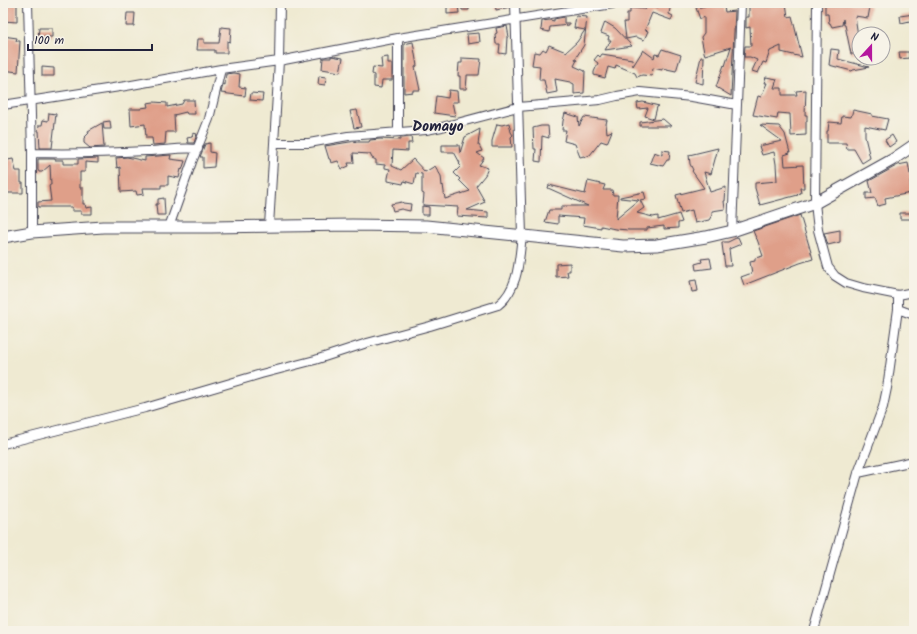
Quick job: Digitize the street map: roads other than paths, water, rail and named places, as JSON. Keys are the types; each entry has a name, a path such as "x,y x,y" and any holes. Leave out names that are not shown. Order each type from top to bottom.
{"main road":[{"path":"3,237 32,232 102,227 352,225 426,226 623,246 657,245 732,231 815,203 885,164 914,145"}],"street":[{"path":"28,3 32,153 32,232"},
{"path":"269,226 279,61 280,3"},
{"path":"3,444 145,408 261,374 315,360 366,343 430,326 498,305 503,301 513,286 517,273 522,235 515,3"},
{"path":"3,105 221,69 279,61 398,38 619,3"},
{"path":"732,231 741,3"},
{"path":"818,3 815,203 818,230 828,267 835,276 846,283 857,287 898,295 914,292"},
{"path":"398,38 398,132"},
{"path":"169,227 210,119 221,69"},
{"path":"274,143 309,143 348,136 426,130 518,107 600,100 640,92 692,97 737,105"},
{"path":"32,153 69,154 156,151 183,148 198,149"},
{"path":"814,631 858,473 883,406 887,388 898,309 898,295"},
{"path":"898,309 914,315"},
{"path":"858,473 914,461"}],"district":[{"name":"Domayo","path":"438,127"}]}
